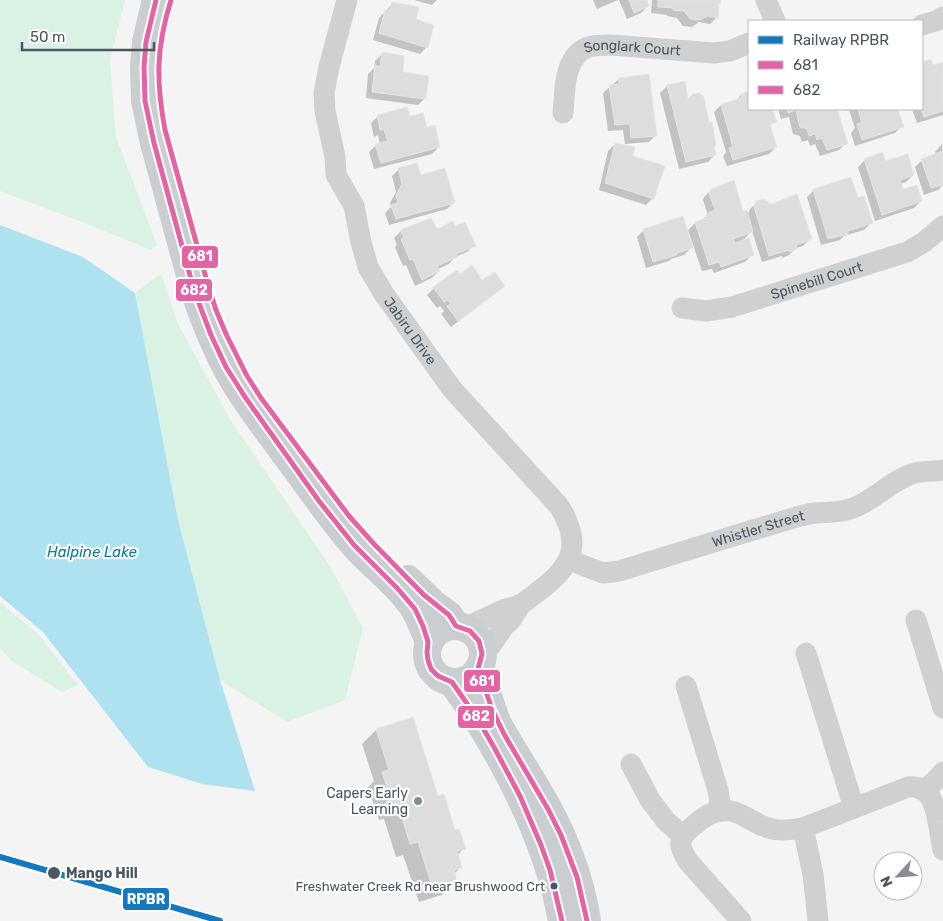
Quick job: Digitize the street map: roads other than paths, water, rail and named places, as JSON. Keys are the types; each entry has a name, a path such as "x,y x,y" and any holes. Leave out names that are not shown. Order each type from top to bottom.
{"main road":[{"path":"156,0 146,42 144,67 145,101 154,142 187,264 202,313 212,337 231,377 263,424 354,546 402,593 412,606 429,642"},
{"path":"171,0 161,34 158,55 158,90 161,111 208,285 226,334 261,398 348,516 424,595 449,615 460,627"},
{"path":"480,661 474,675 467,679 460,682 445,680 431,670 426,655 429,642 440,630 448,627 460,627 472,632 481,645 480,661 492,709 497,722 549,810 561,835 579,885 587,921"},
{"path":"452,682 482,728 520,797 546,859 562,921"}],"street":[{"name":"Jabiru Drive","path":"347,0 324,93 325,111 335,156 336,175 354,206 368,267 384,294 452,389 559,506 566,517 573,537 569,560 552,582 521,604 460,627"},
{"path":"766,0 775,20"},
{"path":"923,25 943,17"},
{"name":"Songlark Court","path":"563,113 567,75 571,63 577,54 587,48 611,45 714,53 730,51 748,43"},
{"name":"Spinebill Court","path":"682,308 706,311 732,307 907,252 924,242 943,226"},
{"name":"Whistler Street","path":"569,560 603,573 619,572 793,518 813,513 842,511 854,508 910,474 922,471 943,470"},
{"name":"Jabiru Drive","path":"480,661 521,604"},
{"path":"916,620 943,708"},
{"path":"806,653 854,808"},
{"path":"686,686 718,790 721,811"},
{"path":"631,764 650,800 666,821 683,836"},
{"path":"924,790 943,772"},
{"path":"741,921 687,860 682,850 680,842 686,832 709,815 721,811 731,811 743,815 771,830 786,831 803,828 908,787 915,787 924,790 935,805 943,850"},
{"path":"803,828 813,874 818,921"}],"water":[{"name":"Halpine Lake","path":"0,225 83,257 135,293 178,520 220,680 255,791 202,784 148,767 43,632 0,596"}],"rail line":[{"name":"RPBR","path":"0,857 220,921"}],"place":[{"name":"Capers Early Learning","path":"418,801"},
{"name":"Mango Hill","path":"54,873"},
{"name":"Freshwater Creek Rd near Brushwood Crt","path":"554,886"}]}
